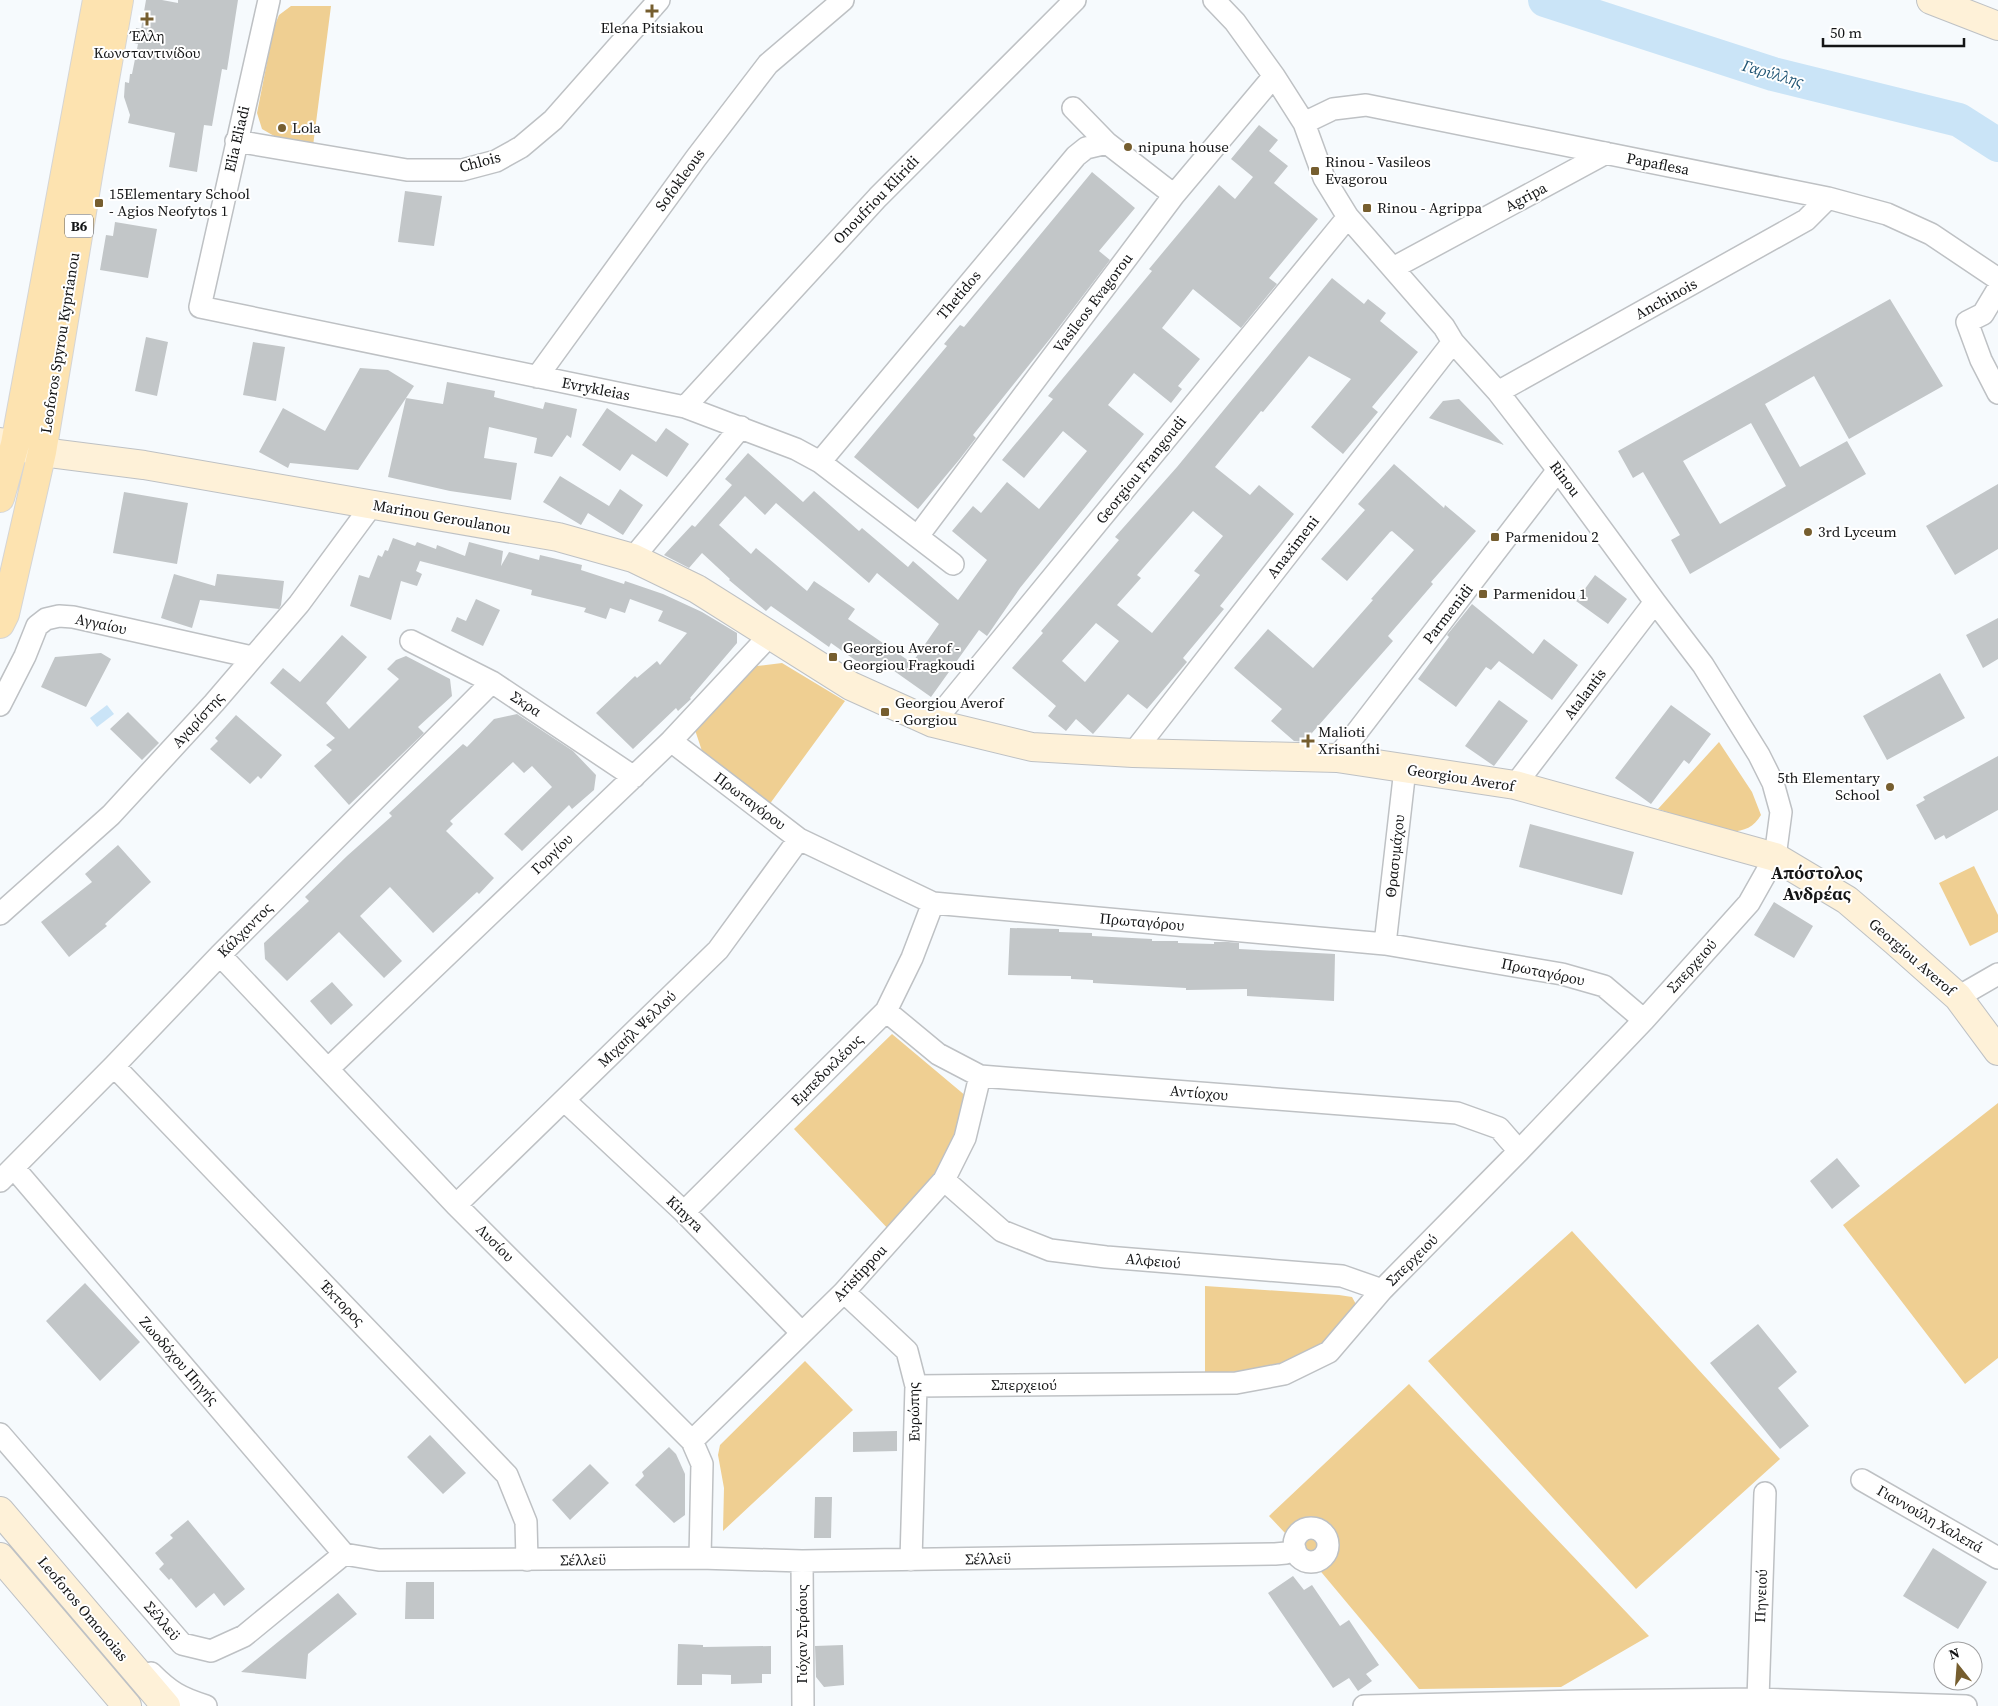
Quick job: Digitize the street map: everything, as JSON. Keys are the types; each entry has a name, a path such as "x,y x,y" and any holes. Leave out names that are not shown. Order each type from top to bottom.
{"main road":[{"name":"Leoforos Spyrou Kyprianou","path":"0,498 8,443 97,0"},
{"name":"Leoforos Spyrou Kyprianou","path":"0,624 4,614 42,452 88,170 119,0"}],"street":[{"name":"Elia Eliadi","path":"200,307 268,0"},
{"name":"Chlois","path":"236,141 407,170 462,170 496,161 522,147 553,120 659,0"},
{"name":"Sofokleous","path":"537,377 696,158 768,64 843,0"},
{"name":"Onoufriou Kliridi","path":"685,407 878,197 1075,0"},
{"name":"Rinou","path":"1214,0 1235,22 1274,76 1304,123 1324,178 1348,217 1444,327 1453,342 1498,392 1703,665 1759,755 1773,783 1781,812 1775,857"},
{"path":"1931,0 1998,26"},
{"name":"Vasileos Evagorou","path":"918,536 1174,195 1274,76"},
{"name":"Papaflesa","path":"1304,123 1333,109 1366,105 1828,198 1887,214 1931,234 1998,279"},
{"path":"1073,108 1107,143 1174,195"},
{"name":"Thetidos","path":"820,462 1076,156 1086,148 1107,143"},
{"name":"Agripa","path":"1393,268 1606,153"},
{"name":"Anchinois","path":"1498,392 1806,220 1828,198"},
{"name":"Georgiou Frangoudi","path":"933,723 1348,217"},
{"path":"1998,290 1983,314 1967,322 1981,360 1998,393"},
{"name":"Evrykleias","path":"200,307 685,407 796,448 820,462 953,564"},
{"name":"Anaximeni","path":"1133,752 1453,342"},
{"path":"633,558 741,427"},
{"name":"Marinou Geroulanou","path":"8,443 42,452 144,465 558,537 633,558 697,589 771,634 850,686"},
{"name":"Parmenidi","path":"1337,758 1558,470"},
{"name":"Αγαρίστης","path":"0,914 111,815 214,703 299,604 372,505"},
{"name":"Atalantis","path":"1515,785 1654,602"},
{"name":"Αγγαίου","path":"0,705 38,626 46,619 60,616 73,617 252,657"},
{"name":"Γοργίου","path":"328,1069 671,741 771,634"},
{"name":"Σκρα","path":"411,641 492,682 634,777"},
{"name":"Κάλχαντος","path":"7,1175 220,954 492,682"},
{"name":"Georgiou Averof","path":"850,686 933,723 1032,747 1337,758 1515,785 1775,857 1847,900 1958,997 1998,1051"},
{"name":"Πρωταγόρου","path":"671,741 799,839 933,903 1385,944 1562,974 1604,986 1644,1020"},
{"name":"Θρασυμάχου","path":"1385,944 1404,769"},
{"name":"Μιχαήλ Ψελλού","path":"456,1205 718,950 799,839"},
{"name":"Σπερχειού","path":"916,1386 1236,1383 1284,1374 1329,1352 1382,1290 1519,1151 1644,1020 1749,903 1775,857"},
{"name":"Εμπεδοκλέους","path":"684,1212 886,1011 912,958 933,903"},
{"name":"Λυσίου","path":"220,954 456,1205 692,1441 702,1464 700,1558"},
{"path":"1958,997 1998,974"},
{"name":"Αντίοχου","path":"886,1011 938,1054 980,1076 1457,1113 1499,1128 1519,1151"},
{"name":"Έκτορος","path":"114,1066 508,1475 526,1522 527,1560"},
{"name":"Aristippou","path":"692,1441 801,1332 844,1292 944,1180 965,1138 980,1076"},
{"name":"Kinyra","path":"564,1100 684,1212 801,1332"},
{"name":"Ζωοδόχου Πηγής","path":"7,1175 344,1554"},
{"name":"Αλφειού","path":"944,1180 1002,1231 1050,1250 1106,1257 1342,1276 1382,1290"},
{"name":"Ευρώπης","path":"844,1292 907,1352 916,1386 911,1560"},
{"name":"Σέλλεϋ","path":"0,1434 182,1644 211,1651 244,1636 344,1554 379,1560 700,1558 802,1561 1275,1554 1286,1553 1295,1549"},
{"name":"Γιαννούλη Χαλεπά","path":"1862,1480 1995,1551"},
{"name":"Πηνειού","path":"1758,1700 1765,1493"},
{"name":"Leoforos Omonoias","path":"0,1511 166,1706"},
{"name":"Leoforos Omonoias","path":"0,1556 127,1706"},
{"name":"Γιόχαν Στράους","path":"802,1561 802,1706"},
{"path":"108,1639 144,1665 166,1688 183,1699 206,1706"},
{"path":"1364,1706 1758,1700 1966,1706"}],"shaded area":[{"path":"291,6 331,6 313,146 281,140 262,129 257,113 274,27 279,15"},
{"path":"782,663 845,701 769,805 702,751 694,727 757,666"},
{"path":"1719,742 1752,792 1761,815 1754,824 1741,831 1724,831 1658,809"},
{"path":"1974,866 1998,915 1998,932 1970,946 1939,883"},
{"path":"892,1034 973,1102 926,1189 891,1232 794,1129"},
{"path":"1998,1103 1998,1358 1965,1384 1843,1225"},
{"path":"1572,1231 1780,1459 1636,1589 1428,1361"},
{"path":"1205,1286 1339,1295 1352,1297 1358,1308 1320,1348 1272,1370 1205,1373"},
{"path":"805,1361 853,1410 723,1531 724,1488 718,1455 720,1445"},
{"path":"1409,1384 1649,1636 1561,1687 1419,1689 1317,1567 1269,1516"}],"water":[{"path":"107,705 114,714 97,727 90,718"}],"building":[{"path":"146,0 178,3 178,0 238,0 227,70 222,69 212,126 204,125 197,172 169,167 175,133 128,123 130,115 124,97 125,82 129,83 130,74 132,74 138,44 134,43 136,28 141,29"},
{"path":"1259,125 1278,140 1269,151 1288,166 1274,183 1318,219 1269,278 1277,284 1241,328 1193,289 1162,328 1200,359 1178,386 1182,389 1171,403 1134,373 1108,405 1144,434 1020,588 987,636 979,630 931,697 880,661 872,672 831,643 829,647 771,606 766,611 729,580 702,553 689,568 664,555 692,525 695,527 732,485 725,479 748,453 803,502 814,491 859,531 862,528 908,567 913,561 958,600 987,560 952,531 973,506 981,513 1007,482 1039,509 1087,451 1063,431 1024,478 1002,460 1053,399 1048,396 1152,271 1149,269 1219,185 1235,199 1253,177 1231,159","holes":["745,496 765,515 776,503 869,583 877,573 939,624 912,663 848,619 855,609 814,581 807,591 756,548 751,554 719,525"]},
{"path":"1092,172 1135,208 1099,251 1110,260 973,435 976,438 918,509 854,457 947,346 944,344 960,325 964,327"},
{"path":"405,191 442,196 434,246 398,242"},
{"path":"115,222 157,229 148,278 100,270 106,235 113,236"},
{"path":"1332,278 1364,304 1368,299 1386,313 1380,321 1418,352 1372,407 1378,412 1343,454 1311,427 1351,379 1309,356 1215,467 1250,495 1259,485 1294,514 1220,606 1224,609 1183,658 1187,662 1147,709 1128,694 1093,734 1076,719 1066,731 1048,716 1056,706 1012,668 1119,540 1115,537 1177,467","holes":["1193,511 1223,536 1194,571 1200,575 1152,633 1117,605 1141,578 1137,575","1096,623 1119,641 1085,682 1062,661"]},
{"path":"1890,299 1943,386 1849,439 1814,376 1765,404 1800,467 1847,441 1866,474 1690,574 1671,540 1680,535 1643,472 1633,478 1618,451","holes":["1751,423 1786,486 1720,524 1683,461"]},
{"path":"146,337 168,342 157,396 135,391"},
{"path":"253,342 285,347 276,401 243,395"},
{"path":"360,368 388,370 414,386 358,470 290,463 288,468 259,452 283,408 325,431"},
{"path":"447,382 495,391 494,397 543,409 545,402 577,409 571,438 567,435 552,457 534,453 537,438 489,427 484,458 517,463 511,500 450,491 388,477 406,398 443,404"},
{"path":"1459,399 1504,445 1429,418 1443,401"},
{"path":"607,408 656,442 666,428 689,444 667,477 632,454 620,471 582,445"},
{"path":"1394,464 1444,508 1445,505 1476,531 1431,582 1433,584 1388,636 1393,641 1304,742 1294,741 1271,721 1282,709 1234,668 1268,629 1313,668 1414,550 1392,531 1347,581 1321,559 1365,510 1358,504"},
{"path":"560,476 609,506 620,489 643,505 623,535 588,513 581,525 543,502"},
{"path":"1998,484 1998,549 1955,575 1926,526"},
{"path":"124,492 188,503 177,564 113,553"},
{"path":"393,538 415,546 417,542 436,549 437,545 465,556 469,542 503,551 501,566 509,552 539,560 540,555 582,565 581,570 624,584 625,581 663,594 702,612 737,633 737,643 691,699 678,711 676,708 633,749 596,713 635,676 637,678 657,661 660,665 687,633 658,621 663,611 630,599 625,613 610,608 606,619 584,612 586,608 531,595 532,590 420,561 416,571 422,574 417,586 401,581 391,620 350,606 359,575 369,578 378,555 382,557 385,550 388,551"},
{"path":"174,574 215,586 217,574 284,581 281,605 279,609 200,600 192,628 161,618"},
{"path":"1595,575 1627,599 1608,624 1576,601"},
{"path":"476,599 500,610 483,646 451,631 457,617 466,621"},
{"path":"1472,604 1533,654 1544,639 1578,665 1552,700 1499,661 1491,670 1486,667 1456,707 1418,679 1449,637 1447,635"},
{"path":"1998,618 1998,659 1983,668 1966,635"},
{"path":"342,635 367,657 326,703 349,729 399,679 387,669 396,660 406,656 450,679 452,696 418,727 424,733 349,805 314,766 332,750 326,745 335,738 270,683 283,668 300,682"},
{"path":"101,653 111,659 86,707 41,687 55,657"},
{"path":"1940,673 1965,718 1887,760 1863,716"},
{"path":"1499,700 1528,721 1494,766 1465,746"},
{"path":"1671,705 1711,734 1689,764 1684,760 1651,804 1615,778"},
{"path":"128,712 159,743 142,760 110,729"},
{"path":"517,714 573,751 596,775 594,790 572,809 569,805 522,851 504,834 552,787 532,766 524,773 513,762 450,821 453,824 446,831 494,878 479,894 477,892 433,933 390,887 360,916 402,961 384,978 339,932 287,981 265,959 264,943 309,901 305,897 392,816 389,813 463,744 467,747 494,719"},
{"path":"236,715 282,755 261,779 258,776 250,784 210,749 218,741 215,738"},
{"path":"1998,756 1998,810 1946,839 1944,835 1935,840 1916,805 1925,800 1923,797"},
{"path":"1530,824 1634,852 1622,895 1519,867"},
{"path":"118,845 151,882 105,924 107,926 69,957 41,922 92,882 85,874"},
{"path":"1774,902 1813,926 1794,958 1754,935"},
{"path":"1010,928 1059,929 1059,932 1092,933 1092,936 1152,939 1152,941 1178,941 1178,943 1214,944 1214,942 1228,942 1239,943 1239,949 1335,954 1334,1001 1247,996 1247,989 1186,990 1186,988 1093,983 1093,980 1071,979 1071,976 1008,975"},
{"path":"332,982 353,1005 331,1025 310,1001"},
{"path":"1837,1158 1860,1186 1832,1209 1810,1181"},
{"path":"85,1283 140,1342 100,1381 46,1321"},
{"path":"1758,1324 1797,1372 1778,1388 1809,1426 1780,1449 1710,1363"},
{"path":"897,1431 897,1451 853,1452 853,1432"},
{"path":"430,1435 466,1473 443,1494 407,1457"},
{"path":"669,1447 676,1454 685,1474 685,1515 674,1523 635,1485 644,1476 642,1472"},
{"path":"590,1464 609,1483 570,1520 552,1500"},
{"path":"815,1497 832,1497 831,1538 814,1538"},
{"path":"188,1520 245,1589 224,1606 214,1593 196,1608 171,1578 169,1580 159,1569 164,1564 155,1553 173,1538 170,1535"},
{"path":"1933,1548 1987,1582 1958,1629 1903,1596"},
{"path":"1293,1576 1304,1590 1312,1585 1340,1626 1349,1620 1379,1665 1366,1674 1372,1681 1358,1691 1349,1678 1333,1688 1268,1593"},
{"path":"406,1582 434,1582 434,1619 405,1619"},
{"path":"338,1593 357,1614 308,1654 306,1679 241,1672"},
{"path":"678,1644 703,1645 703,1647 771,1646 771,1674 762,1674 762,1683 731,1684 731,1675 702,1674 702,1685 677,1685"},
{"path":"843,1645 844,1685 824,1687 816,1677 815,1646"}],"waterway":[{"name":"Γαρύλλης","path":"1545,0 1773,74 1959,120 1998,145"}],"place":[{"name":"Elena Pitsiakou","path":"652,11"},
{"name":"Έλλη Κωνσταντινίδου","path":"147,19"},
{"name":"Lola","path":"282,128"},
{"name":"nipuna house","path":"1128,147"},
{"name":"Rinou - Vasileos Evagorou","path":"1315,171"},
{"name":"15Elementary School - Agios Neofytos 1","path":"99,203"},
{"name":"Rinou - Agrippa","path":"1367,208"},
{"name":"3rd Lyceum","path":"1808,532"},
{"name":"Parmenidou 2","path":"1495,537"},
{"name":"Parmenidou 1","path":"1483,594"},
{"name":"Georgiou Averof - Georgiou Fragkoudi","path":"833,657"},
{"name":"Georgiou Averof - Gorgiou","path":"885,712"},
{"name":"Malioti Xrisanthi","path":"1308,741"},
{"name":"5th Elementary School","path":"1890,787"}],"district":[{"name":"Απόστολος Ανδρέας","path":"1817,883"}]}
